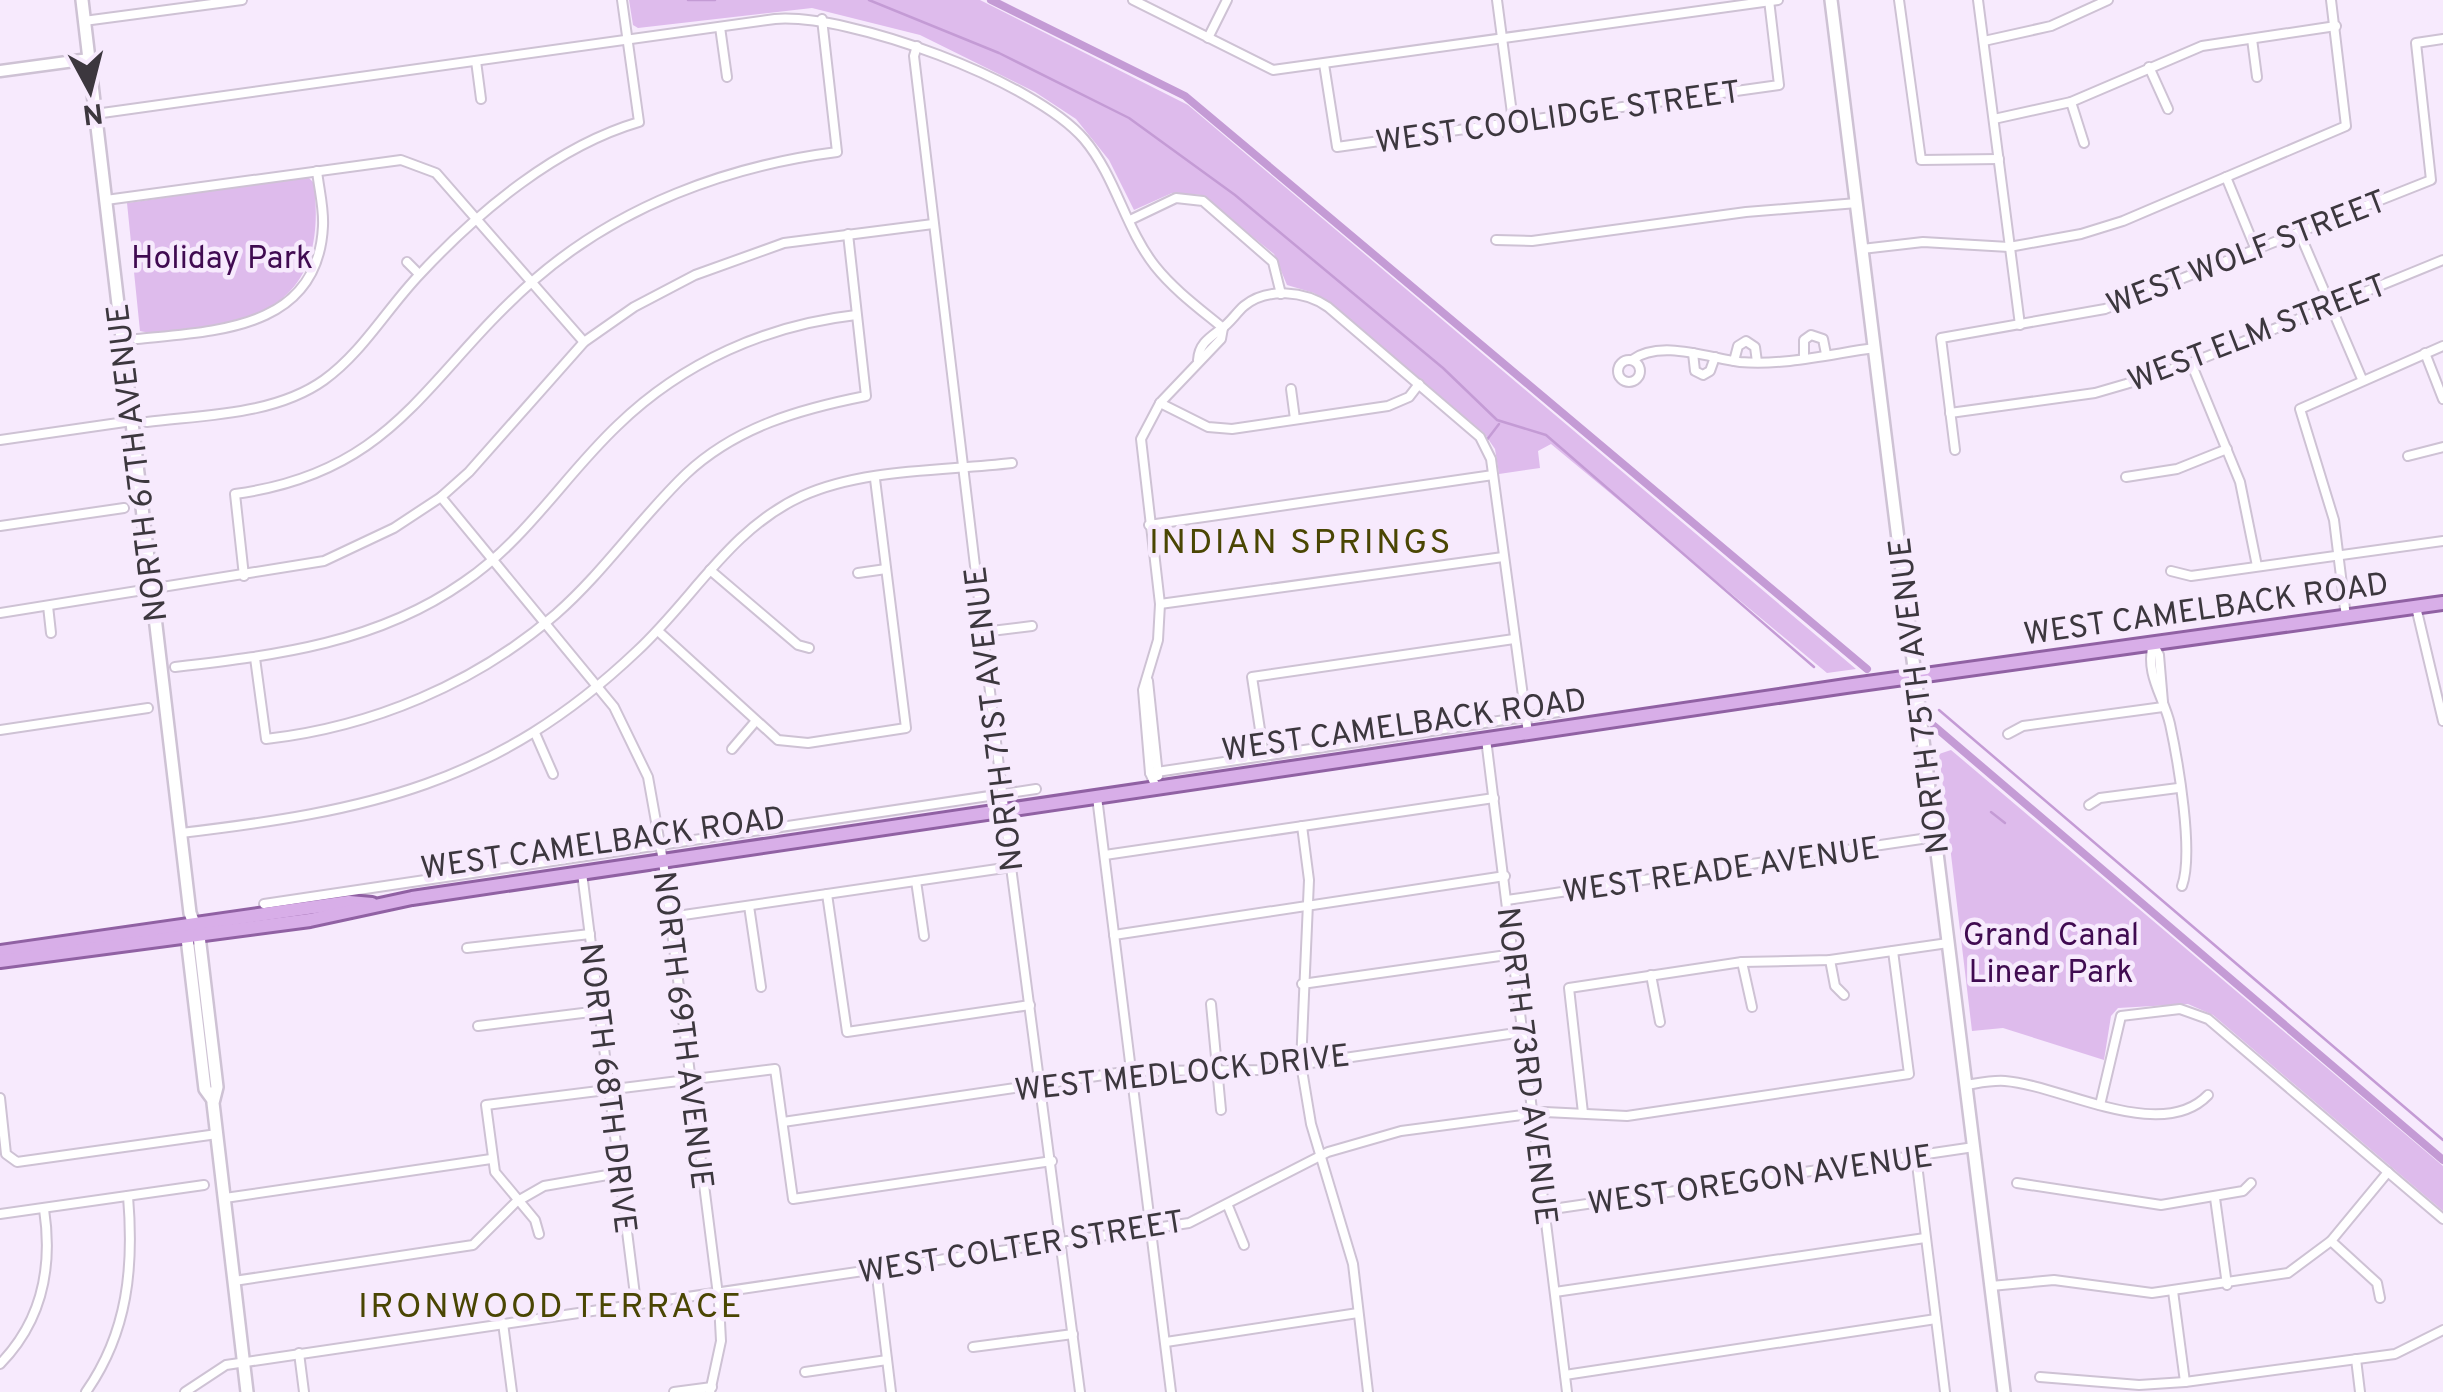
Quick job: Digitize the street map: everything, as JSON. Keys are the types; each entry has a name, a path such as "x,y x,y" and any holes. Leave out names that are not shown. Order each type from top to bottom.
{"main road":[{"name":"NORTH 67TH AVENUE","path":"82,0 193,933 206,1089 213,1100 247,1392"},
{"name":"NORTH 75TH AVENUE","path":"1831,0 2004,1392"},
{"name":"WEST CAMELBACK ROAD","path":"0,961 351,913 375,904 1916,676 2443,604"},
{"name":"WEST CAMELBACK ROAD","path":"0,952 193,933"}],"street":[{"path":"84,21 242,0"},
{"path":"146,422 280,402 324,380 376,328 419,274 477,218 584,145 639,122 622,0"},
{"path":"1133,0 1273,70 1778,0"},
{"path":"1208,38 1227,0"},
{"path":"1496,0 1513,121"},
{"path":"1899,0 1921,160 1999,159"},
{"path":"1978,0 2020,325"},
{"path":"2074,0 2080,13"},
{"path":"1984,41 2051,26 2108,0"},
{"path":"1862,249 1923,242 2009,247 2099,229 2346,126 2331,0"},
{"name":"WEST COOLIDGE STREET","path":"1324,64 1337,147 1780,85 1769,1"},
{"path":"244,576 235,494 306,479 376,442 409,415 495,316 532,281 592,237 669,196 758,165 837,152 822,19"},
{"path":"95,114 720,26 822,19 917,46 1059,117 1095,154 1154,265 1223,328"},
{"path":"720,26 728,77"},
{"path":"1994,119 2071,102 2183,52 2336,26"},
{"path":"2252,38 2257,77"},
{"name":"WEST WOLF STREET","path":"1950,413 1941,338 2105,309 2431,180 2416,43 2443,39"},
{"name":"NORTH 71ST AVENUE","path":"917,46 914,56 933,224 1004,811 1080,1392"},
{"path":"0,71 89,59"},
{"path":"476,61 481,99"},
{"path":"2150,66 2168,109"},
{"path":"2071,102 2084,144"},
{"path":"106,200 401,160 436,173 584,342"},
{"path":"137,340 234,328 274,312 292,298 309,274 323,229 317,171"},
{"path":"2226,177 2256,250"},
{"path":"1130,220 1176,198 1203,201 1273,262 1281,294"},
{"path":"1496,240 1532,241 1857,203"},
{"path":"0,613 324,562 394,528 440,497 470,472 584,342 634,307 694,274 784,243 933,224"},
{"path":"2299,232 2362,379"},
{"path":"255,658 266,739 353,722 422,698 483,666 545,623 588,582 665,495 713,452 765,423 866,396 848,234"},
{"name":"WEST ELM STREET","path":"1950,413 2095,393 2190,363 2443,260"},
{"path":"407,262 419,274"},
{"path":"1156,788 1143,690 1148,682 1160,604 1140,456 1142,432 1160,402 1198,360 1198,350 1210,335 1247,304 1281,294 1318,300 1485,442 1493,474 1528,734"},
{"path":"175,667 255,658 371,631 431,604 494,560 542,514 617,425 672,382 708,359 765,334 856,315"},
{"path":"1804,357 1804,340 1811,334 1822,339 1826,354"},
{"path":"1734,360 1738,346 1746,340 1755,347 1757,362"},
{"path":"2346,616 2324,477 2300,409 2443,346"},
{"path":"1632,360 1644,354 1693,353 1757,362 1874,348"},
{"path":"1693,353 1698,374 1710,371 1715,357"},
{"path":"2425,354 2443,399"},
{"path":"2190,363 2227,449 2251,526 2257,566"},
{"path":"1160,402 1221,430 1399,403 1419,384"},
{"path":"1291,390 1296,419"},
{"path":"1950,413 1955,450"},
{"path":"0,440 132,421"},
{"path":"2408,456 2443,447"},
{"path":"2126,477 2177,469 2227,449"},
{"path":"181,834 362,806 447,777 535,734 597,687 658,631 744,533 771,513 822,490 875,479 1012,463"},
{"path":"1149,524 1493,474"},
{"path":"658,631 755,722 791,744 906,728 875,479"},
{"name":"NORTH 69TH AVENUE","path":"440,497 597,687 626,725 642,761 661,845 718,1292 720,1341 711,1389"},
{"path":"0,526 124,508"},
{"path":"2170,571 2191,576 2443,541"},
{"path":"1160,604 1504,557"},
{"path":"858,572 886,569"},
{"path":"710,570 798,645 808,648"},
{"path":"48,606 51,632"},
{"path":"2416,607 2443,720"},
{"path":"983,632 1032,626"},
{"path":"1264,756 1252,676 1514,639"},
{"path":"2153,643 2159,658 2163,707 2171,727 2188,870 2182,886"},
{"path":"2429,668 2443,666"},
{"path":"2008,734 2023,726 2163,707"},
{"path":"0,730 148,708"},
{"name":"WEST CAMELBACK ROAD","path":"1154,772 1565,711"},
{"path":"732,749 755,722"},
{"path":"535,734 553,774"},
{"name":"NORTH 73RD AVENUE","path":"1486,739 1568,1392"},
{"path":"2088,806 2100,798 2178,788"},
{"name":"WEST CAMELBACK ROAD","path":"264,904 1036,789"},
{"path":"1096,797 1171,1392"},
{"path":"1104,855 1494,798"},
{"path":"1302,826 1308,905 1301,1064 1352,1264 1366,1392"},
{"name":"WEST READE AVENUE","path":"1507,900 1935,838"},
{"path":"670,918 1011,867"},
{"name":"NORTH 68TH DRIVE","path":"582,873 636,1304"},
{"path":"1114,935 1504,876"},
{"path":"916,881 924,936"},
{"path":"828,894 847,1032 1030,1006"},
{"path":"749,906 761,987"},
{"path":"467,948 590,934"},
{"path":"1583,1113 1569,988 1742,962 1830,960 1948,943"},
{"name":"WEST COLTER STREET","path":"185,1392 216,1368 244,1362 1189,1223 1322,1155 1401,1131 1533,1114 1627,1116 1910,1074 1892,951"},
{"path":"1302,984 1514,954"},
{"path":"1830,960 1835,986 1844,995"},
{"path":"1742,962 1752,1007"},
{"path":"1650,975 1660,1022"},
{"path":"1210,1004 1221,1110"},
{"path":"2100,1105 2122,1016 2180,1009 2208,1019 2443,1219"},
{"path":"478,1026 599,1011"},
{"name":"WEST MEDLOCK DRIVE","path":"783,1122 1131,1072 1301,1064 1523,1032"},
{"path":"539,1234 535,1220 516,1202 491,1159 486,1106 776,1069 794,1200 1052,1161"},
{"path":"1966,1085 2010,1082 2149,1114 2198,1106 2208,1095"},
{"path":"0,1098 9,1160 217,1134"},
{"name":"WEST OREGON AVENUE","path":"1546,1210 1974,1147"},
{"path":"1916,1156 1945,1392"},
{"path":"224,1198 491,1159"},
{"path":"1991,1286 2054,1280 2130,1293 2174,1291 2288,1273 2331,1241 2388,1172"},
{"path":"234,1280 472,1246 516,1202 544,1186 619,1173"},
{"path":"2017,1183 2138,1204 2215,1198 2244,1191 2251,1183"},
{"path":"0,1214 204,1185"},
{"path":"86,1392 108,1356 126,1300 132,1264 128,1196"},
{"path":"2215,1198 2227,1284"},
{"path":"1228,1206 1244,1245"},
{"path":"0,1364 28,1330 41,1298 49,1250 44,1209"},
{"path":"1555,1292 1926,1238"},
{"path":"2331,1241 2378,1283 2380,1298"},
{"path":"876,1268 891,1392"},
{"path":"2174,1291 2184,1382"},
{"path":"1166,1342 1358,1313"},
{"path":"1565,1375 1936,1319"},
{"path":"504,1323 512,1392"},
{"path":"2040,1377 2139,1384 2184,1382 2395,1354 2443,1330"},
{"path":"973,1347 1074,1334"},
{"path":"299,1353 304,1392"},
{"path":"804,1372 887,1360"},
{"path":"2356,1360 2360,1392"},
{"path":"674,1392 711,1389"}],"green space":[{"path":"629,0 980,0 1188,105 1856,669 1827,673 1551,444 1538,451 1540,468 1499,474 1495,449 1484,433 1334,306 1314,293 1287,285 1274,254 1201,195 1172,193 1134,210 1109,160 1076,119 1035,92 920,35 812,8 638,28 633,25"},
{"name":"Holiday Park","path":"308,177 314,183 314,242 296,284 280,300 233,321 171,332 140,331 127,203"},
{"name":"Grand Canal Linear Park","path":"1951,750 2443,1166 2443,1211 2213,1015 2188,1004 2118,1008 2111,1016 2104,1060 2003,1028 1972,1031 1939,754"}],"waterway":[{"path":"688,0 715,0"},
{"path":"869,0 999,53 1129,118 1235,195 1443,368 1497,420 1546,435 1814,667"},
{"path":"991,0 1185,96 1867,669"},
{"path":"1486,441 1499,424"},
{"path":"1939,710 2443,1140"},
{"path":"1934,726 2443,1160"},
{"path":"1991,812 2005,823"}],"district":[{"name":"INDIAN SPRINGS","path":"1301,541"},
{"name":"IRONWOOD TERRACE","path":"551,1305"}]}
